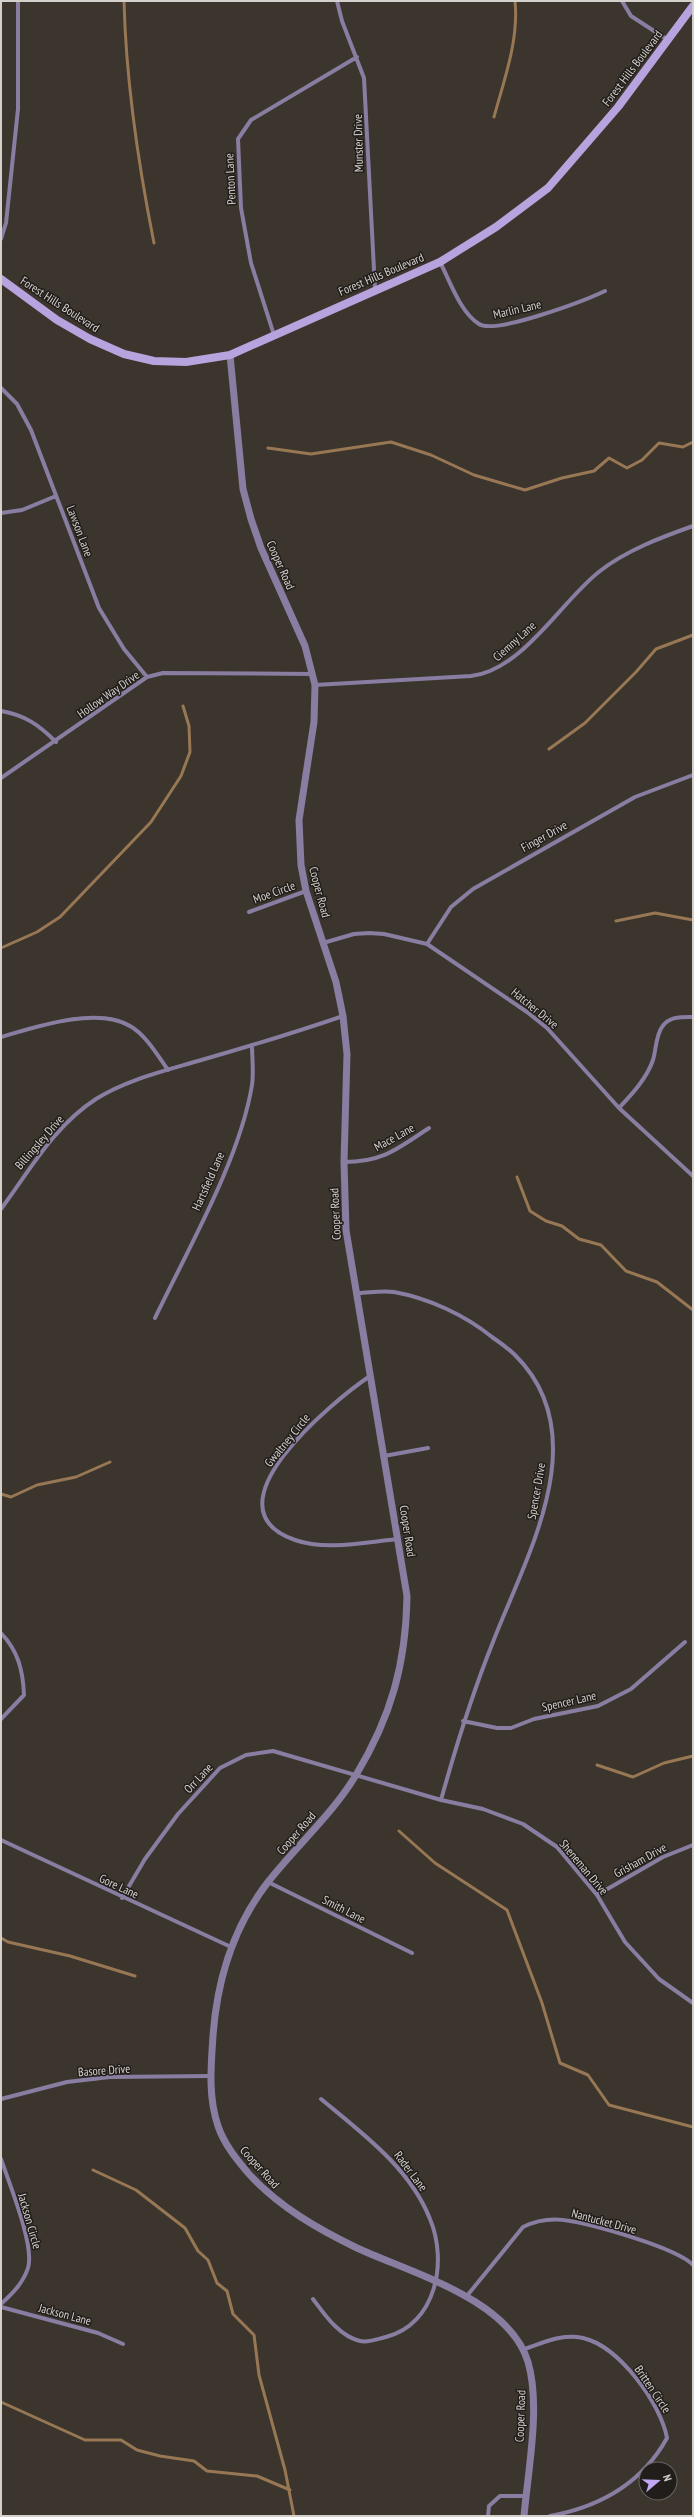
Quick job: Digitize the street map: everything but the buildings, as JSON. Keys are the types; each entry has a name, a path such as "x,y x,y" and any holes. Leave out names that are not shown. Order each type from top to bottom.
{"main road":[{"name":"Forest Hills Boulevard","path":"1,279 57,320 90,339 124,354 154,361 186,362 230,355 375,289 440,262 496,227 548,188 618,107 693,7"}],"street":[{"path":"1,240 6,223 18,109 18,1"},
{"name":"Munster Drive","path":"337,1 342,21 364,78 367,107 370,214 375,289"},
{"path":"622,1 631,16 669,40"},
{"name":"Penton Lane","path":"274,336 251,263 241,208 238,139 251,120 357,57"},
{"name":"Marlin Lane","path":"440,262 465,308 472,318 480,325 496,326 567,307 605,291"},
{"name":"Cooper Road","path":"230,355 243,490 261,548 305,646 315,685 314,722 299,820 301,865 306,891 323,942 343,1016 347,1054 344,1162 346,1230 355,1293 407,1596 404,1652 392,1699 356,1776 335,1804 268,1882 230,1947 215,2009 210,2076 218,2126 226,2144 237,2160 274,2199 317,2227 356,2247 435,2281 466,2297 500,2321 524,2349 532,2380 534,2402 524,2516"},
{"name":"Lawson Lane","path":"1,388 17,404 31,430 99,608 124,648 148,678"},
{"path":"1,513 22,510 56,496"},
{"name":"Ciemny Lane","path":"315,685 471,676 484,674 499,668 516,655 600,571 626,554 693,526"},
{"name":"Hollow Way Drive","path":"1,778 148,678 163,673 313,674"},
{"path":"1,711 14,713 32,721 56,742"},
{"name":"Finger Drive","path":"427,944 451,907 473,889 635,797 693,775"},
{"name":"Moe Circle","path":"249,912 306,891"},
{"name":"Hatcher Drive","path":"323,942 354,934 369,933 384,934 427,944 528,1012 547,1028 619,1108 693,1176"},
{"name":"Billingsley Drive","path":"1,1209 38,1154 60,1130 91,1104 116,1089 168,1070 343,1016"},
{"path":"619,1108 636,1090 652,1061 661,1027 668,1021 678,1017 693,1017"},
{"path":"1,1037 62,1020 95,1018 119,1021 131,1026 140,1034 168,1070"},
{"name":"Hartsfield Lane","path":"155,1318 220,1182 242,1126 252,1084 252,1045"},
{"name":"Mace Lane","path":"344,1162 367,1162 385,1156 429,1128"},
{"name":"Spencer Drive","path":"355,1293 393,1292 422,1299 485,1331 515,1355 534,1380 538,1386 551,1421 552,1447 550,1482 538,1532 493,1640 463,1721 441,1800"},
{"name":"Gwaltney Circle","path":"370,1376 329,1406 282,1458 263,1489 262,1507 266,1519 273,1529 296,1541 334,1545 398,1539"},
{"path":"384,1456 428,1448"},
{"path":"1,1633 11,1644 19,1660 24,1677 24,1695 1,1719"},
{"name":"Spencer Lane","path":"463,1721 497,1728 511,1728 534,1719 598,1706 631,1689 685,1642"},
{"name":"Orr Lane","path":"122,1898 145,1859 178,1814 220,1768 246,1755 273,1751 356,1776"},
{"name":"Sheneman Drive","path":"356,1776 441,1800 483,1809 523,1824 557,1847 597,1895 626,1942 659,1979 693,2003"},
{"name":"Gore Lane","path":"1,1840 122,1898 230,1947"},
{"name":"Grisham Drive","path":"597,1895 663,1857 693,1845"},
{"name":"Smith Lane","path":"268,1882 412,1953"},
{"name":"Basore Drive","path":"1,2099 67,2082 110,2078 210,2076"},
{"name":"Rader Lane","path":"313,2299 327,2319 343,2332 360,2341 368,2342 403,2332 425,2311 435,2281 439,2252 436,2235 430,2219 412,2186 378,2146 321,2099"},
{"name":"Jackson Circle","path":"1,2159 31,2254 25,2277 17,2289 1,2305"},
{"name":"Nantucket Drive","path":"466,2297 522,2227 534,2222 570,2221 675,2252 693,2265"},
{"name":"Jackson Lane","path":"1,2305 98,2333 123,2344"},
{"name":"Britten Circle","path":"524,2349 568,2336 584,2338 603,2348 621,2360 657,2410 665,2425 667,2438 656,2456 636,2478 612,2495 578,2511 550,2516"},
{"path":"488,2516 489,2506 500,2496 526,2496"}],"waterway":[{"path":"124,1 130,92 143,183 154,243"},
{"path":"494,117 513,45 516,16 515,1"},
{"path":"268,448 311,454 391,442 431,455 474,475 525,490 562,478 594,471 609,458 627,468 642,460 659,443 683,447 693,442"},
{"path":"549,749 585,723 636,672 656,649 693,635"},
{"path":"1,948 37,932 60,917 151,822 181,776 190,752 189,726 183,706"},
{"path":"616,921 655,913 693,920"},
{"path":"517,1177 530,1211 546,1221 562,1226 579,1239 601,1245 626,1271 657,1282 693,1310"},
{"path":"1,1494 11,1497 37,1485 76,1477 110,1462"},
{"path":"597,1765 633,1777 664,1763 693,1756"},
{"path":"399,1831 435,1863 507,1910 542,2003 560,2063 588,2075 609,2105 693,2127"},
{"path":"1,1938 8,1942 70,1956 135,1976"},
{"path":"93,2170 136,2190 185,2228 198,2251 208,2260 217,2283 227,2291 233,2314 254,2335 259,2375 285,2470 294,2516"},
{"path":"1,2402 85,2440 121,2440 137,2450 160,2456 194,2461 207,2471 257,2476 290,2490"}]}
